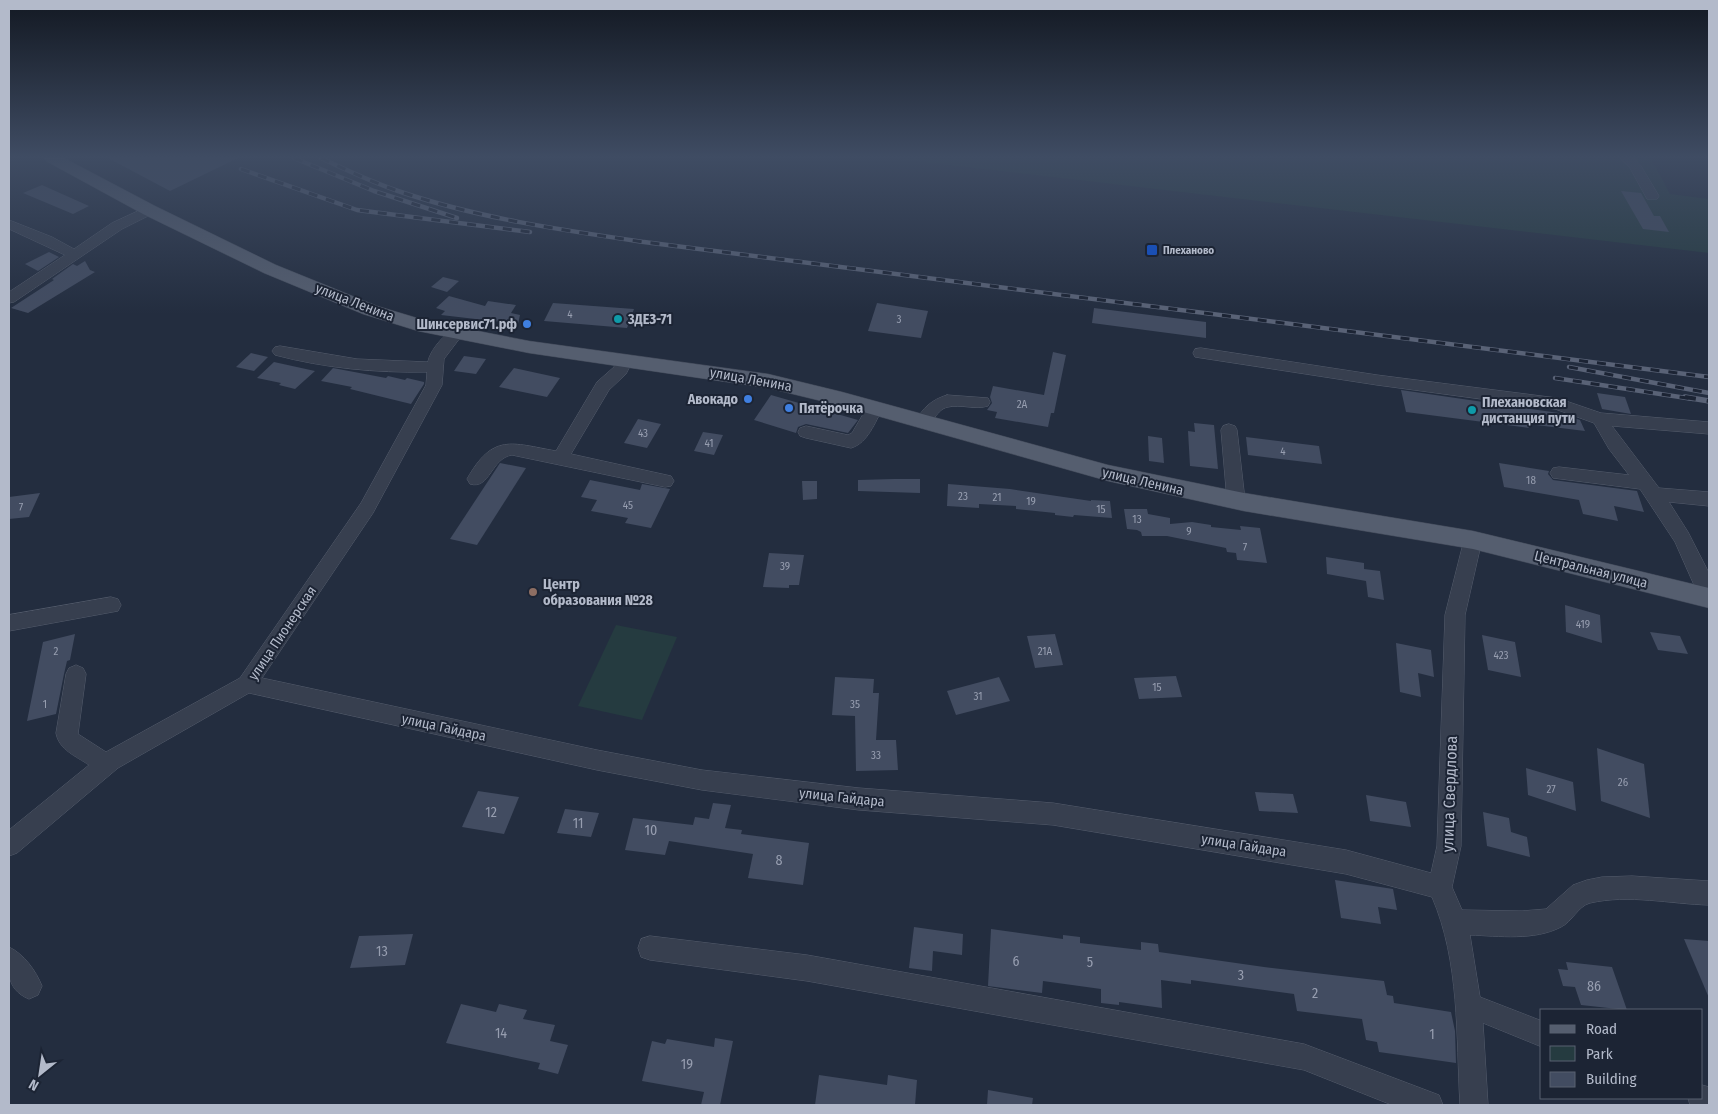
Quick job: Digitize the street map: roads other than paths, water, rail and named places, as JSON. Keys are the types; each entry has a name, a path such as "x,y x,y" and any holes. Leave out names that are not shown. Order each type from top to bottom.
{"main road":[{"name":"улица Ленина","path":"149,210 227,249 319,290 388,316 425,327 529,347 768,381 875,408 1108,473 1236,500 1473,540"},
{"name":"Центральная улица","path":"1473,540 1709,597"}],"street":[{"path":"9,298 117,226 149,210"},
{"path":"9,224 47,240 75,255"},
{"name":"улица Пионерская","path":"9,845 106,764 143,741 247,684 367,508 434,385 436,379 434,367 436,358 455,334"},
{"path":"280,351 368,366 434,367"},
{"path":"1201,353 1376,380 1557,404 1600,419 1709,428"},
{"path":"560,458 603,386 620,370 625,360"},
{"path":"923,422 935,406 947,400 982,402"},
{"path":"806,432 851,442 858,437 875,408"},
{"path":"1600,419 1612,442 1650,488 1687,544 1700,570 1709,597"},
{"path":"1229,430 1236,500"},
{"path":"476,479 493,456 508,449 560,458 664,481"},
{"path":"1559,473 1709,499"},
{"name":"улица Свердлова","path":"1440,887 1449,846 1455,615 1473,540"},
{"path":"9,623 111,605"},
{"path":"76,674 67,737 72,743 106,764"},
{"name":"улица Гайдара","path":"247,684 597,760 711,782 859,800 1053,814 1346,862 1440,887"},
{"path":"1440,887 1455,922 1469,1005 1474,1105"},
{"path":"1455,922 1500,924 1549,920 1578,896 1594,891 1628,888 1709,893"},
{"path":"650,948 808,968 1304,1056 1429,1105"},
{"path":"9,960 29,986"},
{"path":"1469,1005 1540,1033"}],"railway":[{"path":"357,210 530,232"},
{"path":"432,210 457,218"},
{"path":"462,210 582,233 644,242 1709,377"},
{"path":"1569,367 1709,393"},
{"path":"1555,378 1693,399"},
{"path":"1685,397 1709,401"}],"place":[{"name":"Плеханово","path":"1152,250"},
{"name":"3ДЕЗ-71","path":"618,319"},
{"name":"Шинсервис71.рф","path":"527,324"},
{"name":"Авокадо","path":"748,399"},
{"name":"Пятёрочка","path":"789,408"},
{"name":"Плехановская дистанция пути","path":"1472,410"},
{"name":"Центр образования №28","path":"533,592"}]}
